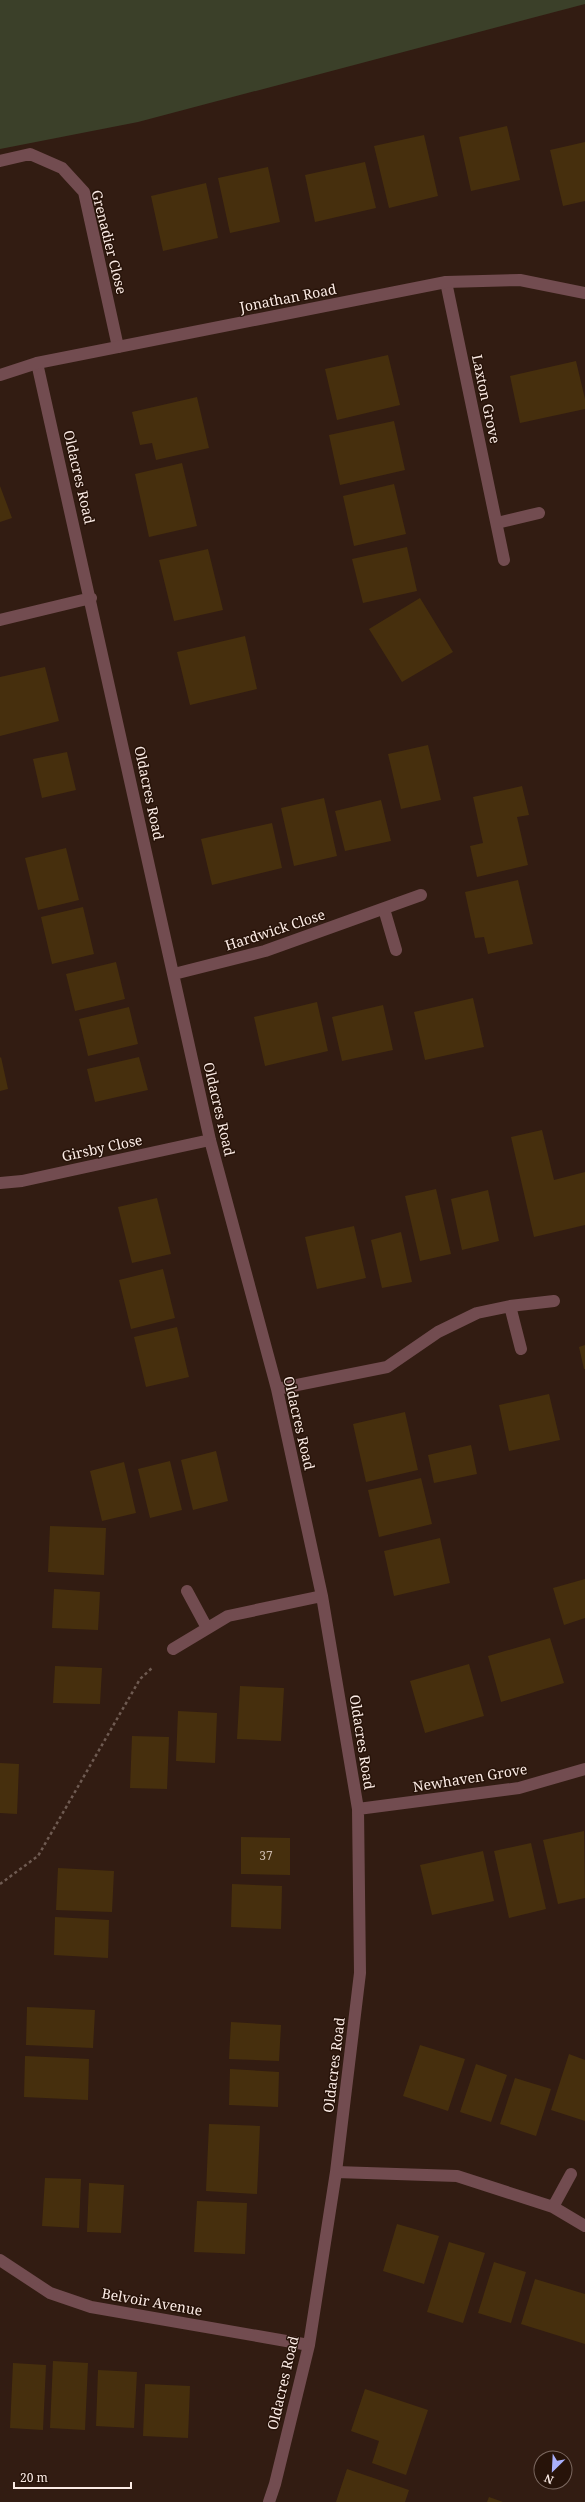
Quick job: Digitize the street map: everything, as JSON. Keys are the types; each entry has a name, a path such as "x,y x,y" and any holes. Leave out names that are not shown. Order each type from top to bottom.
{"street":[{"name":"Grenadier Close","path":"0,161 30,154 62,168 84,192 118,347"},
{"name":"Jonathan Road","path":"0,375 37,363 446,282 520,280 585,293"},
{"name":"Laxton Grove","path":"446,282 504,560"},
{"name":"Oldacres Road","path":"37,363 91,598 210,1140 277,1389 322,1596 358,1809 360,1973 336,2172 309,2345 275,2484 269,2502"},
{"path":"496,523 539,513"},
{"path":"0,620 91,598"},
{"name":"Hardwick Close","path":"174,974 265,951 421,895"},
{"path":"384,909 396,950"},
{"name":"Girsby Close","path":"0,1183 22,1181 210,1140"},
{"path":"277,1389 387,1367 438,1332 478,1313 510,1306 554,1301"},
{"path":"510,1306 521,1349"},
{"path":"187,1591 207,1628"},
{"path":"173,1649 228,1616 322,1596"},
{"name":"Newhaven Grove","path":"358,1809 519,1788 585,1769"},
{"path":"336,2172 457,2176 553,2207 585,2226"},
{"path":"553,2207 571,2174"},
{"name":"Belvoir Avenue","path":"0,2260 50,2293 91,2307 309,2345"}],"path":[{"path":"0,1884 38,1856 140,1679 173,1649"}],"green space":[{"path":"0,0 585,0 585,4 138,122 0,149"}],"building":[{"path":"507,126 520,180 471,191 459,137"},
{"path":"424,135 438,196 389,208 374,146"},
{"path":"585,142 585,201 563,206 550,150"},
{"path":"365,162 376,208 315,222 305,175"},
{"path":"268,167 280,222 230,233 218,178"},
{"path":"206,183 218,238 163,251 151,196"},
{"path":"388,355 400,405 337,420 325,369"},
{"path":"576,361 585,399 585,409 520,423 510,376"},
{"path":"197,397 209,448 156,460 152,443 140,445 132,412"},
{"path":"394,421 405,470 340,485 329,435"},
{"path":"182,463 197,526 149,537 135,474"},
{"path":"394,484 406,534 354,546 343,496"},
{"path":"0,486 12,518 0,522"},
{"path":"407,547 417,591 363,603 352,559"},
{"path":"208,549 223,610 174,621 159,560"},
{"path":"420,598 453,652 402,682 369,629"},
{"path":"245,636 257,689 190,705 177,652"},
{"path":"45,667 59,721 0,736 0,677"},
{"path":"428,745 441,800 401,809 388,754"},
{"path":"67,752 76,790 42,798 33,759"},
{"path":"522,786 529,815 517,817 528,865 477,877 470,846 483,843 473,797"},
{"path":"324,798 337,856 294,866 281,808"},
{"path":"381,800 391,841 345,851 335,811"},
{"path":"272,823 282,868 212,885 201,839"},
{"path":"66,848 79,900 38,910 25,858"},
{"path":"518,880 533,944 488,954 484,937 475,938 465,892"},
{"path":"83,907 94,954 52,964 41,917"},
{"path":"116,962 125,999 75,1011 66,974"},
{"path":"473,998 484,1047 425,1060 414,1012"},
{"path":"317,1002 328,1051 265,1066 254,1017"},
{"path":"383,1005 393,1050 342,1061 332,1017"},
{"path":"129,1007 138,1044 88,1056 79,1019"},
{"path":"1,1057 8,1089 0,1091 0,1058"},
{"path":"139,1057 148,1090 95,1102 87,1069"},
{"path":"542,1130 554,1180 585,1172 585,1225 534,1237 511,1137"},
{"path":"436,1189 451,1254 420,1261 405,1196"},
{"path":"488,1190 499,1241 462,1250 451,1199"},
{"path":"157,1198 171,1254 132,1263 118,1207"},
{"path":"354,1226 366,1278 317,1289 305,1237"},
{"path":"401,1232 412,1282 382,1288 371,1240"},
{"path":"163,1269 175,1318 131,1329 119,1280"},
{"path":"177,1327 189,1377 146,1387 134,1337"},
{"path":"585,1345 585,1369 584,1369 579,1347"},
{"path":"549,1394 560,1440 509,1451 499,1405"},
{"path":"405,1412 418,1470 366,1482 353,1424"},
{"path":"471,1445 477,1474 434,1483 428,1455"},
{"path":"216,1451 228,1501 193,1510 181,1460"},
{"path":"170,1461 182,1510 150,1518 138,1469"},
{"path":"124,1462 136,1513 102,1521 90,1471"},
{"path":"421,1478 432,1524 379,1537 368,1490"},
{"path":"50,1526 106,1528 104,1575 48,1572"},
{"path":"440,1538 450,1583 394,1596 384,1551"},
{"path":"585,1579 585,1618 564,1625 553,1588"},
{"path":"54,1589 100,1592 98,1630 52,1628"},
{"path":"550,1638 564,1683 501,1702 488,1656"},
{"path":"469,1664 484,1716 425,1733 410,1681"},
{"path":"55,1666 102,1668 100,1704 53,1703"},
{"path":"240,1686 284,1688 281,1741 237,1739"},
{"path":"178,1711 217,1713 215,1763 176,1761"},
{"path":"132,1736 169,1737 167,1789 130,1788"},
{"path":"0,1763 19,1764 17,1814 0,1813"},
{"path":"584,1831 585,1898 558,1904 543,1840"},
{"path":"241,1837 290,1838 290,1875 241,1874"},
{"path":"531,1843 546,1909 509,1918 494,1851"},
{"path":"483,1851 494,1901 432,1915 420,1865"},
{"path":"58,1868 114,1871 112,1912 56,1910"},
{"path":"232,1884 282,1886 281,1929 231,1927"},
{"path":"55,1917 109,1920 108,1958 54,1955"},
{"path":"27,2007 95,2010 93,2048 26,2045"},
{"path":"231,2022 281,2025 279,2061 229,2059"},
{"path":"420,2045 465,2059 448,2111 403,2096"},
{"path":"569,2054 585,2060 585,2121 551,2110"},
{"path":"25,2056 89,2059 88,2100 24,2097"},
{"path":"476,2064 507,2075 491,2122 460,2112"},
{"path":"230,2069 279,2072 278,2107 229,2105"},
{"path":"515,2078 551,2089 536,2136 500,2124"},
{"path":"209,2124 260,2126 257,2194 206,2191"},
{"path":"45,2178 81,2179 79,2228 42,2226"},
{"path":"89,2183 124,2185 121,2233 87,2232"},
{"path":"197,2201 247,2203 245,2254 194,2252"},
{"path":"397,2224 439,2236 424,2284 383,2271"},
{"path":"449,2242 485,2253 463,2323 427,2312"},
{"path":"494,2262 526,2272 511,2323 478,2313"},
{"path":"535,2279 585,2294 585,2344 521,2324"},
{"path":"53,2361 88,2363 85,2430 50,2428"},
{"path":"13,2363 46,2365 43,2430 10,2428"},
{"path":"98,2370 137,2372 134,2428 96,2426"},
{"path":"145,2384 190,2386 188,2438 143,2436"},
{"path":"365,2389 428,2410 406,2475 372,2463 379,2441 351,2431"},
{"path":"347,2469 409,2490 405,2502 336,2502"},
{"path":"489,2497 503,2502 487,2502"}]}
